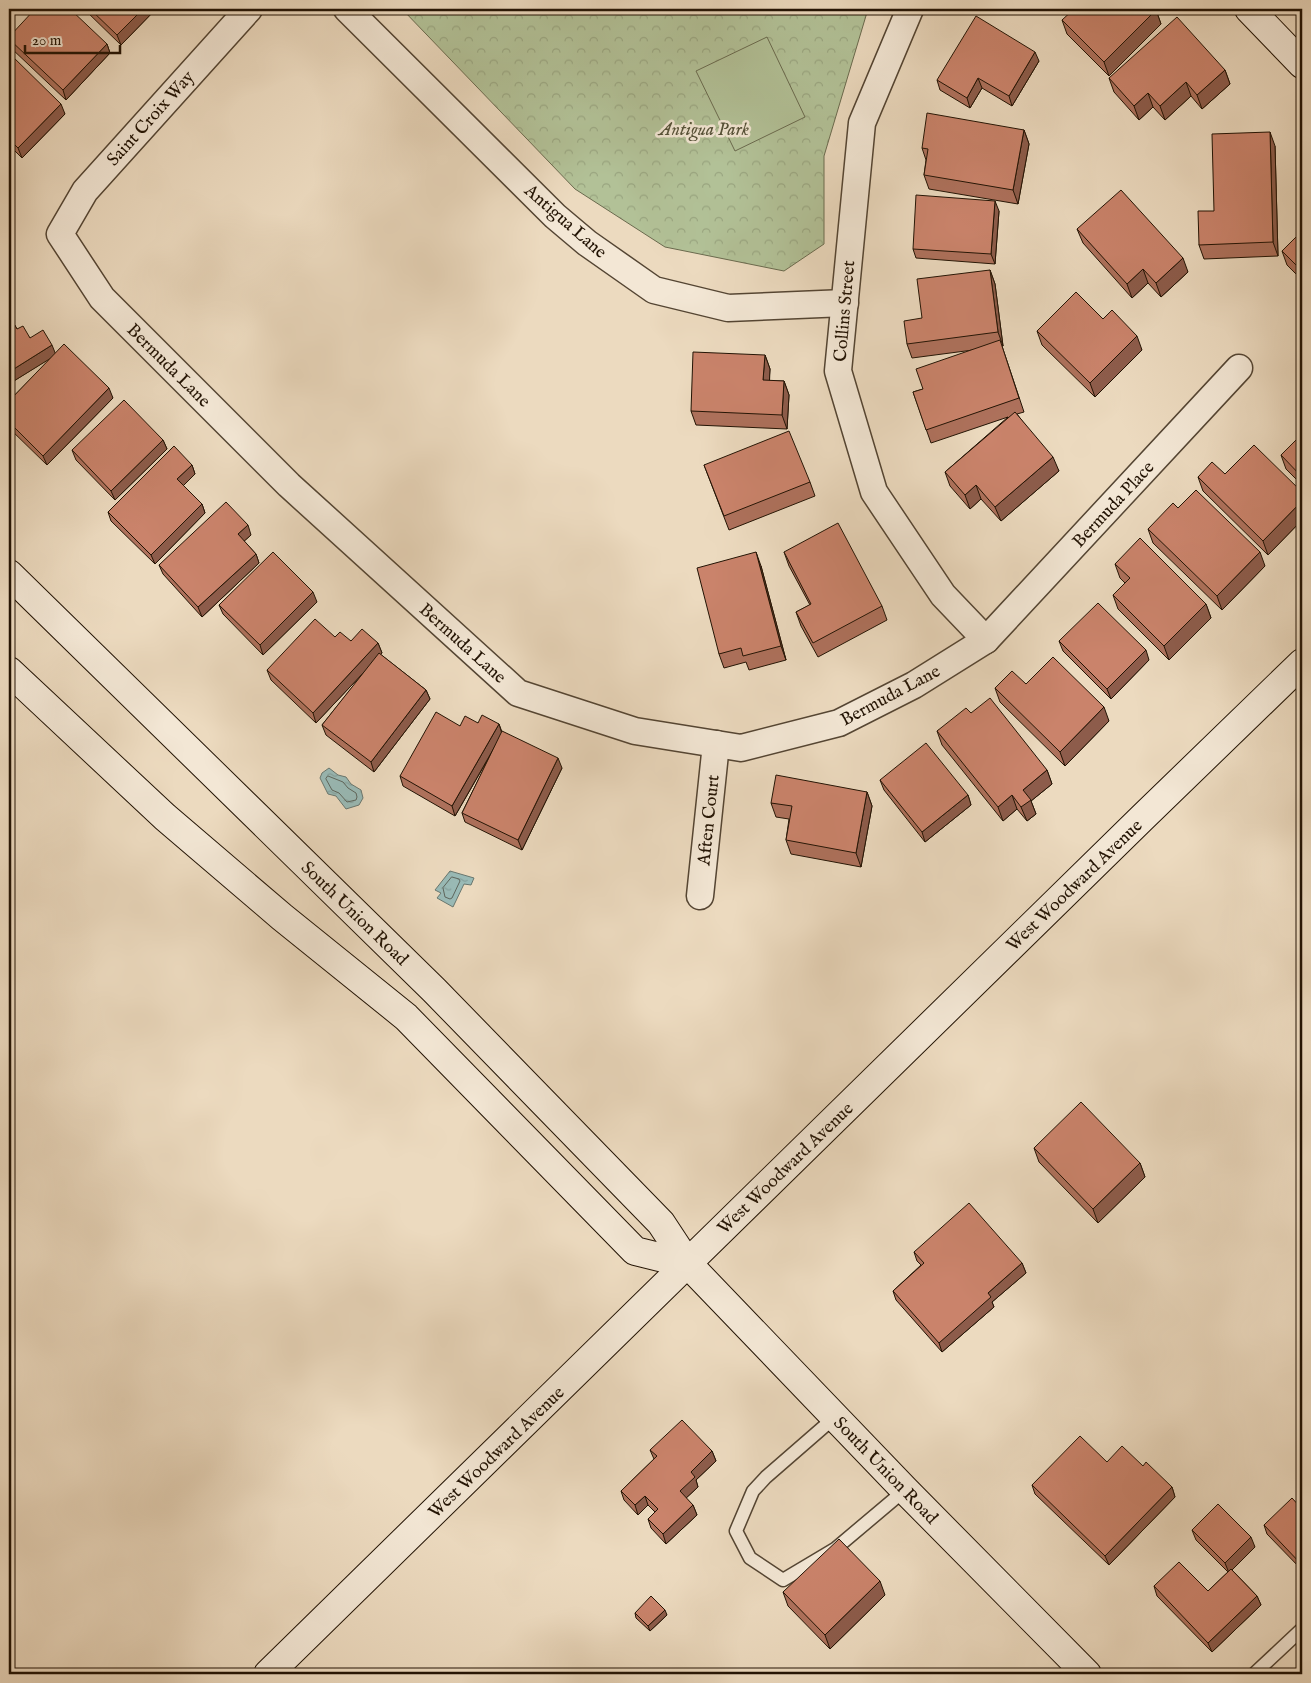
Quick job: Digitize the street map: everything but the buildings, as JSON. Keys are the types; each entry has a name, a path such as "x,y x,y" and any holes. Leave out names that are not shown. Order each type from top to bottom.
{"street":[{"name":"Saint Croix Way","path":"60,234 85,191 249,9"},
{"name":"Antigua Lane","path":"347,9 555,216 587,243 654,290 728,308 845,303"},
{"name":"Collins Street","path":"910,9 862,123 838,371 874,492 943,595 986,640"},
{"path":"1250,9 1302,64"},
{"name":"Bermuda Lane","path":"60,234 102,298 290,485 518,693 635,731 742,748 840,723 914,685 986,640"},
{"name":"Bermuda Place","path":"986,640 1239,368"},
{"name":"South Union Road","path":"9,574 434,990 661,1222 688,1264 905,1490 1087,1674"},
{"name":"West Woodward Avenue","path":"268,1674 1302,663"},
{"path":"9,671 165,818 282,917 406,1017 635,1251 688,1264"},
{"name":"Aften Court","path":"700,896 716,744"}],"lane":[{"path":"835,1417 752,1491 736,1531 750,1558 783,1580 835,1549 905,1490"},
{"path":"1254,1674 1302,1629"}],"green space":[{"name":"Antigua Park","path":"402,9 868,9 824,156 824,244 784,271 665,247 575,189"},
{"path":"767,37 805,117 735,151 696,71"}],"water":[{"path":"329,768 338,775 346,777 351,784 361,790 363,798 359,805 346,809 336,796 328,794 320,778 322,773"},
{"path":"450,871 474,878 471,885 464,884 453,907 437,898 441,893 435,890"}]}
